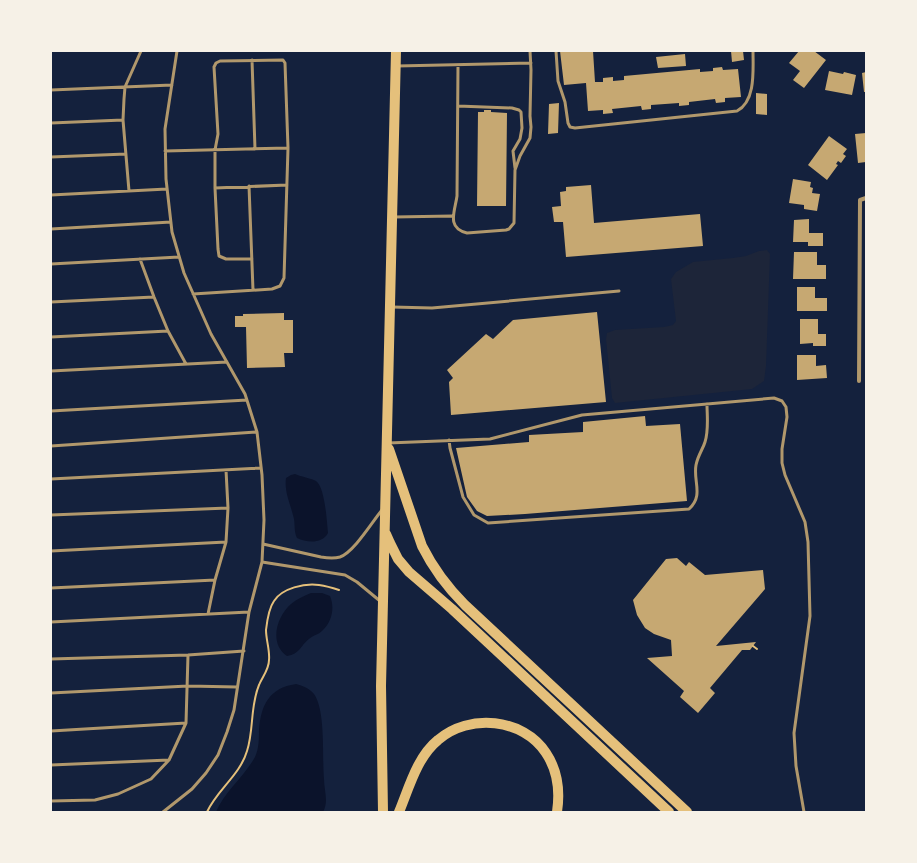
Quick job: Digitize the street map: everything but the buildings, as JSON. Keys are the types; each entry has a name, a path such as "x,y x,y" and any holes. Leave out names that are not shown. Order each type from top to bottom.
{"main road":[{"path":"383,812 381,714 384,528 396,51"},
{"path":"387,443 422,546 429,560 445,583 470,610 687,812"},
{"path":"384,528 398,559 409,572 452,609 669,812"},
{"path":"399,812 418,767 430,748 449,732 460,727 484,722 497,723 514,728 539,744 546,754 556,776 559,790 557,812"}],"street":[{"path":"859,381 860,200 866,198"},
{"path":"860,363 866,363"}],"lane":[{"path":"129,191 124,99 126,87 141,51"},
{"path":"163,812 192,789 206,774 218,755 234,710 249,612 262,562 264,520 257,432 247,400 211,334 193,294 184,273 172,232 167,189 165,129 176,51"},
{"path":"516,170 520,156 530,138 530,51"},
{"path":"556,51 558,81 565,102 568,123 570,127 575,128 737,111 744,108 751,88 753,51"},
{"path":"193,294 272,289 280,286 284,278 288,148 285,63 278,59 220,61 216,63 214,67 218,134 215,150 215,188 219,256 226,259 252,259"},
{"path":"252,60 255,149"},
{"path":"396,66 531,63"},
{"path":"458,65 457,196 452,216 457,229 461,232 467,233 509,229 515,218 516,170 513,151 522,135 521,112 512,108 458,106"},
{"path":"51,90 172,85"},
{"path":"51,123 124,120"},
{"path":"165,152 288,148"},
{"path":"51,157 126,154"},
{"path":"215,188 287,184"},
{"path":"249,186 253,290"},
{"path":"51,195 167,189"},
{"path":"392,217 452,216"},
{"path":"51,229 171,222"},
{"path":"51,264 180,257"},
{"path":"140,259 168,331 186,364"},
{"path":"390,307 432,308 619,291"},
{"path":"51,302 154,297"},
{"path":"51,338 168,331"},
{"path":"51,371 227,362"},
{"path":"387,443 490,439 582,415 774,398 782,401 786,407 787,417 782,449 782,463 785,475 805,522 808,542 810,616 794,734 796,766 804,812"},
{"path":"51,410 247,400"},
{"path":"449,440 463,497 474,515 488,523 689,509 696,503 696,466 707,435 707,404"},
{"path":"51,446 257,432"},
{"path":"51,479 261,468"},
{"path":"208,614 215,580 226,542 228,508 226,470"},
{"path":"263,544 321,557 340,557 350,550 385,506"},
{"path":"51,515 228,508"},
{"path":"51,551 226,542"},
{"path":"262,562 345,575 357,582 383,603"},
{"path":"51,588 215,580"},
{"path":"51,622 249,612"},
{"path":"51,659 188,655 244,651"},
{"path":"51,801 95,800 118,794 151,778 169,760 186,724 188,655"},
{"path":"51,693 188,686 237,687"},
{"path":"51,731 186,724"},
{"path":"51,766 169,760"}],"path":[{"path":"207,812 217,794 237,771 247,752 255,696 268,667 269,652 266,630 274,601 284,592 307,585 320,585 340,590"},
{"path":"753,646 757,649"}],"shaded area":[{"path":"767,250 770,254 766,366 764,381 752,389 615,403 612,398 606,339 607,333 615,330 664,327 673,325 676,321 671,279 676,272 693,262 746,256 759,251"},
{"path":"295,474 316,481 322,490 328,533 325,537 318,541 305,541 297,538 296,536 286,483 286,478"},
{"path":"311,593 322,593 330,596 332,601 332,615 328,623 320,632 306,642 297,652 287,656 281,651 276,638 278,623 286,609 291,604"},
{"path":"296,684 310,690 318,702 323,735 323,770 326,800 323,812 216,812 224,797 246,771 255,757 259,740 260,721 264,706 268,699 279,689"}]}
